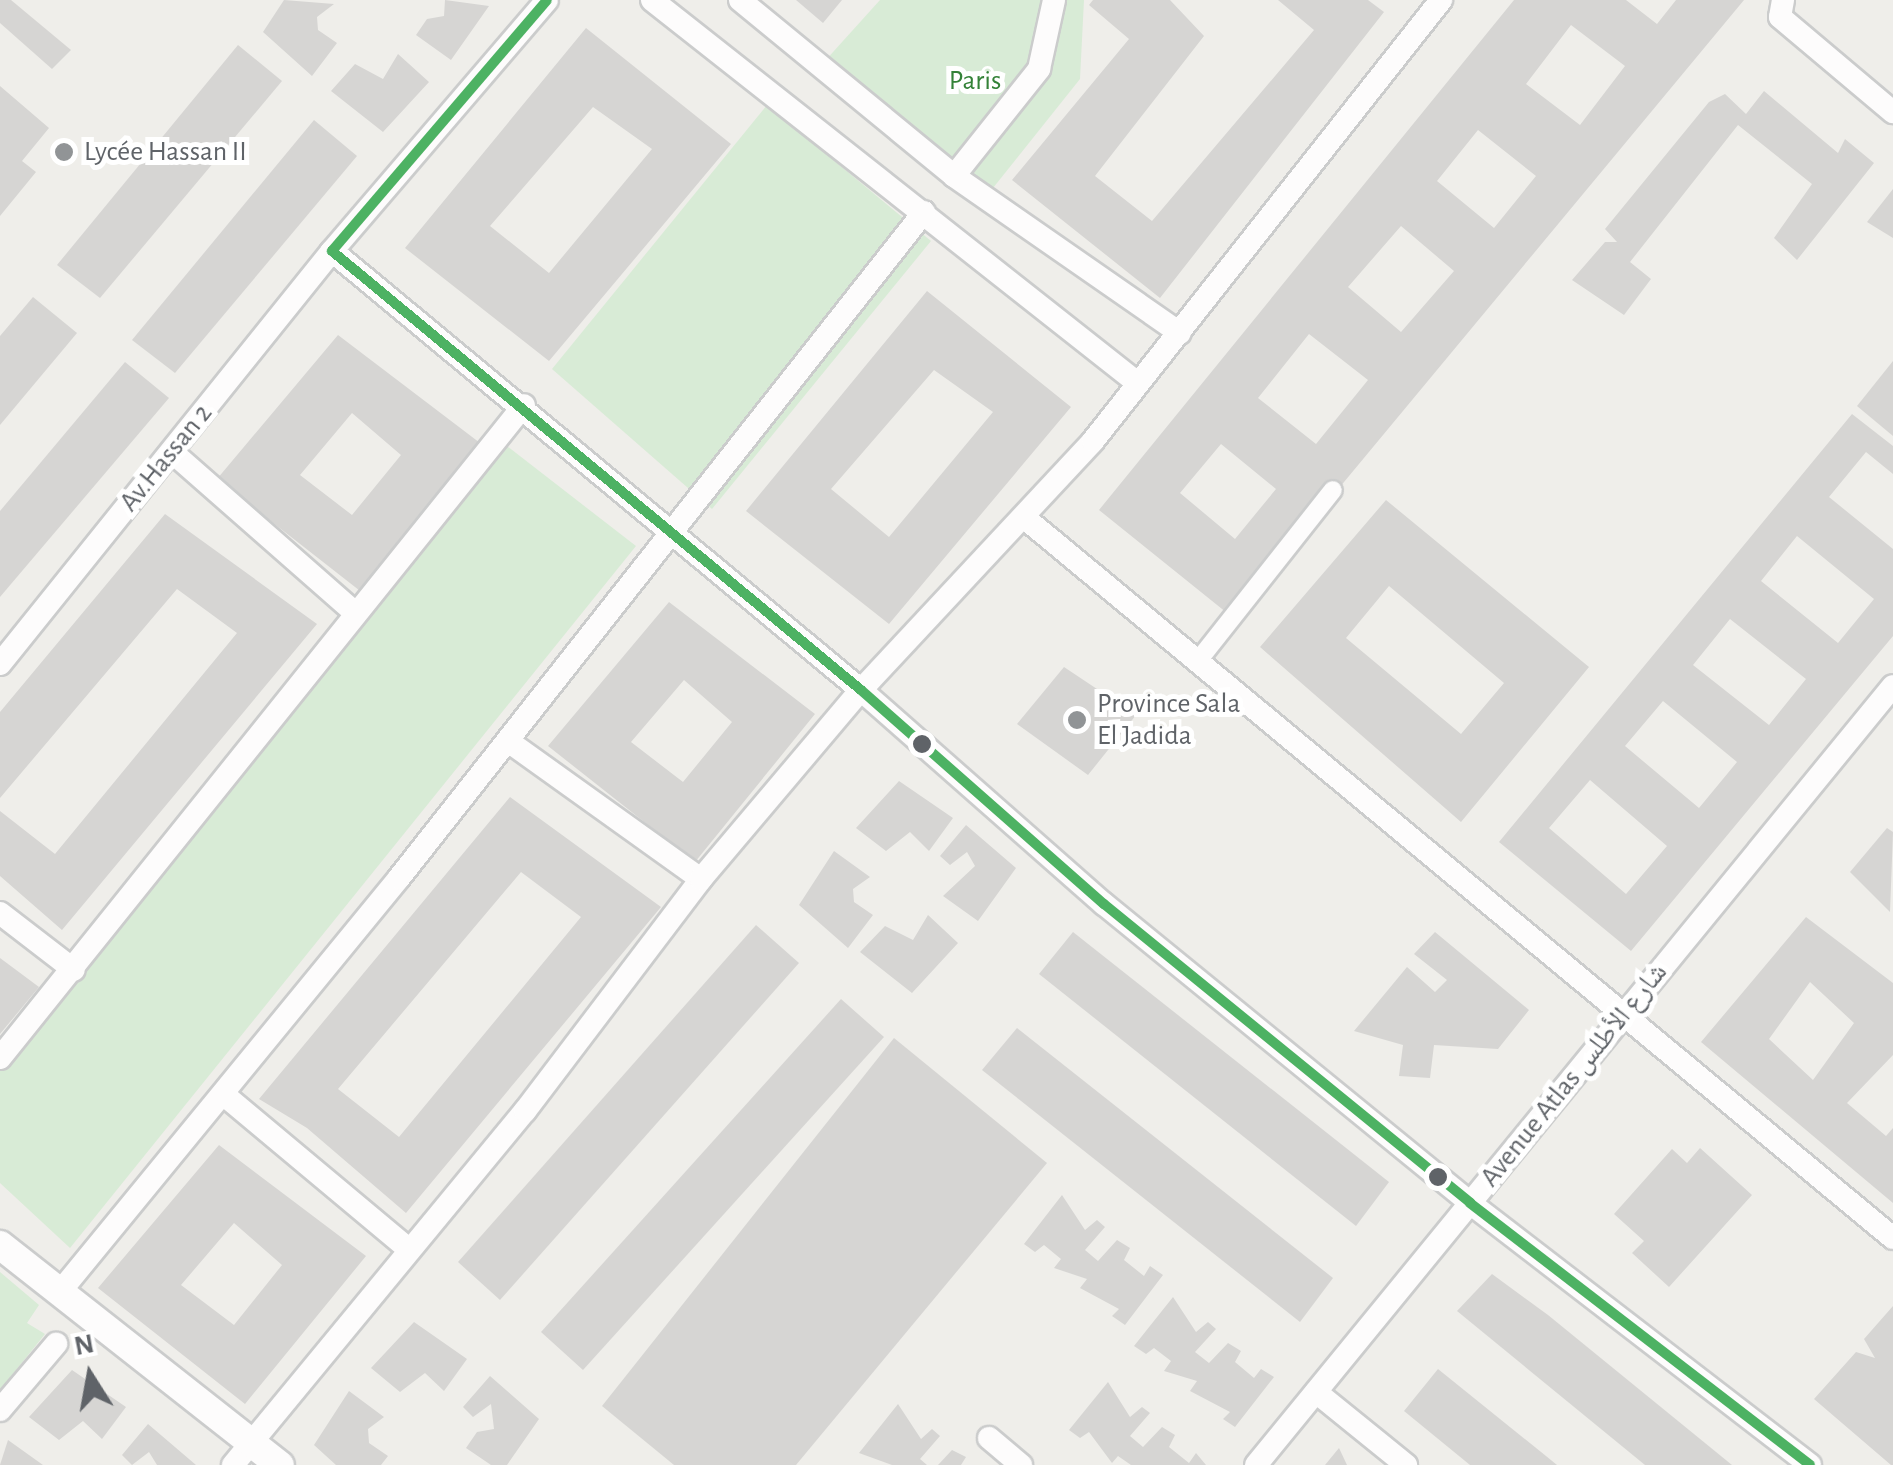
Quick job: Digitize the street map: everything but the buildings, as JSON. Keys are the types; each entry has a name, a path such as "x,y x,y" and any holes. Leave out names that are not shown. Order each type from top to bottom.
{"street":[{"name":"Av.Hassan 2","path":"0,664 332,251 547,0"},
{"path":"652,0 1135,382"},
{"path":"740,0 954,176 1180,333"},
{"path":"954,176 1038,69 1054,0"},
{"path":"233,1465 406,1247 525,1110 701,879 861,690 1026,519 1135,382 1180,333 1442,0"},
{"path":"1783,0 1780,18 1893,112"},
{"path":"59,1292 508,741 924,212"},
{"path":"332,251 524,406 861,690 1104,904 1470,1203 1810,1465"},
{"path":"0,1058 74,970 352,610 524,406"},
{"path":"172,452 352,610"},
{"path":"1197,662 1333,490"},
{"path":"1026,519 1893,1238"},
{"name":"Avenue Atlas شارع الأطلس","path":"1256,1465 1893,686"},
{"path":"508,741 701,879"},
{"path":"0,912 74,970"},
{"path":"223,1094 406,1247"},
{"path":"0,1245 280,1465"},
{"path":"0,1410 56,1344"},
{"path":"1316,1392 1406,1465"},
{"path":"989,1438 1021,1465"}],"green space":[{"name":"Paris","path":"880,0 1084,0 1080,79 989,193 824,62"},
{"path":"767,105 931,241 712,509 552,369"},
{"path":"503,443 636,546 70,1248 0,1183 0,1045"},
{"path":"0,1272 39,1305 27,1323 45,1334 0,1390"}],"transit line":[{"path":"332,251 547,0"},
{"path":"332,251 861,690 1104,904 1470,1203 1810,1465"}],"place":[{"name":"Lycée Hassan II","path":"64,152"},
{"name":"Province Sala El Jadida","path":"1077,720"}]}
